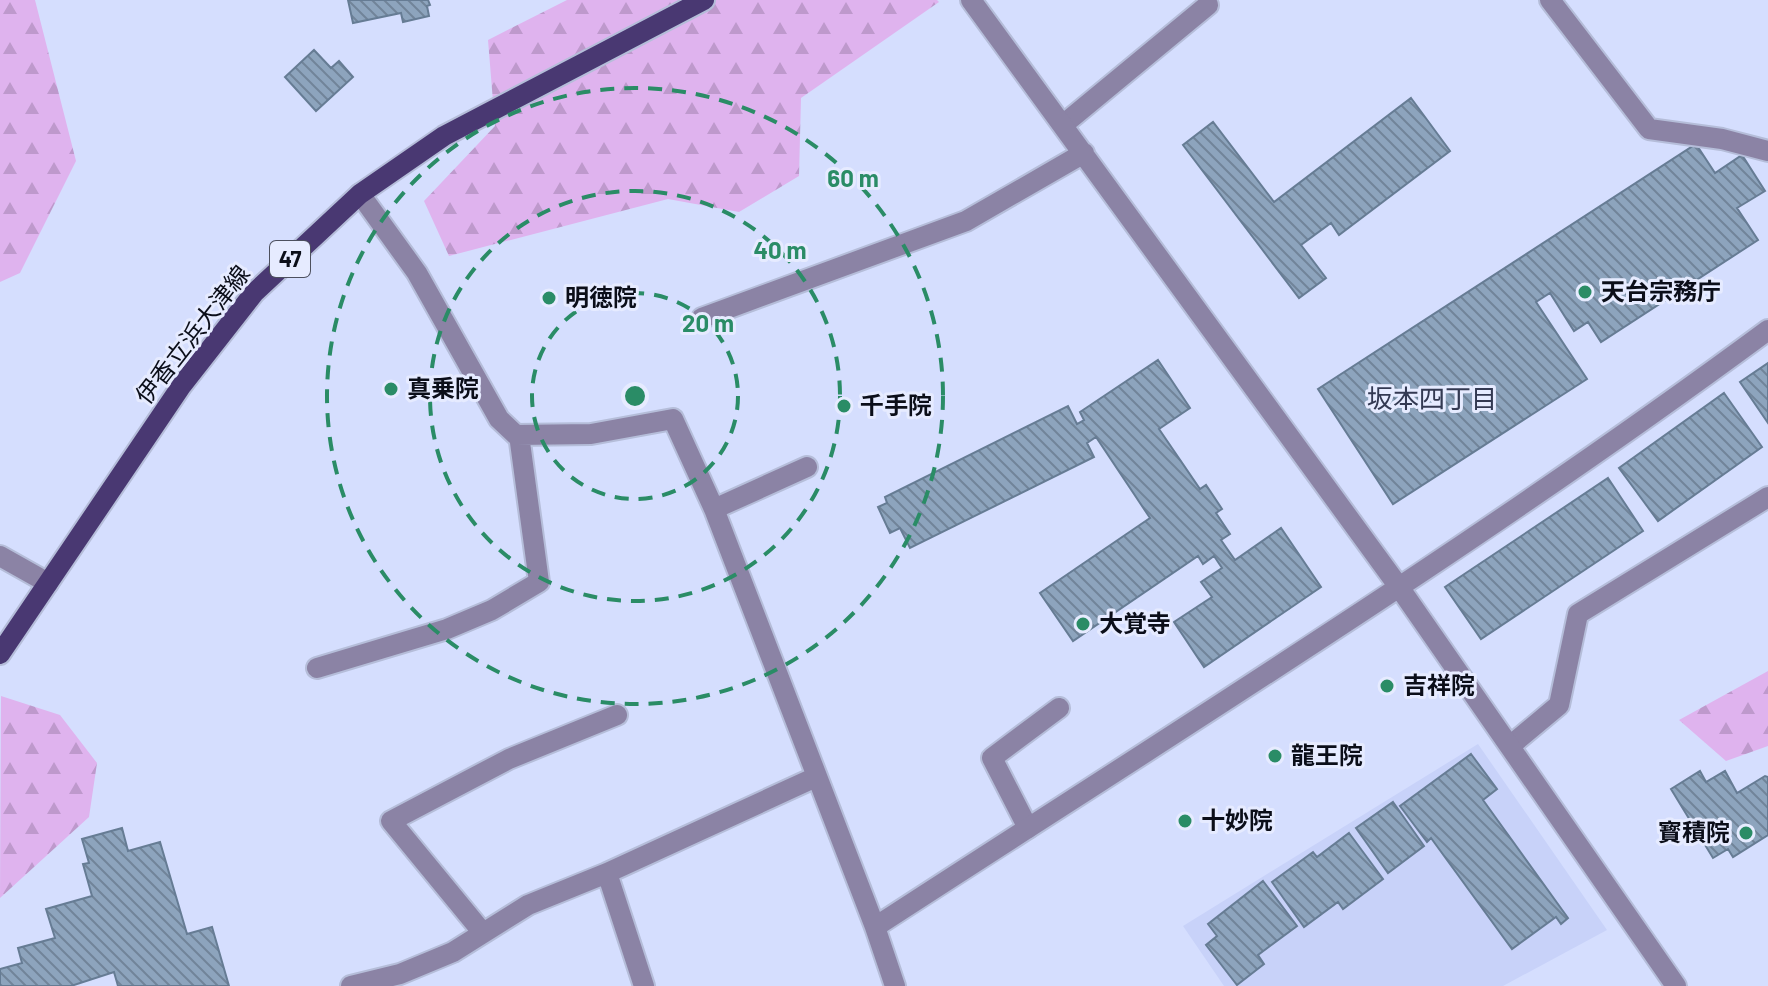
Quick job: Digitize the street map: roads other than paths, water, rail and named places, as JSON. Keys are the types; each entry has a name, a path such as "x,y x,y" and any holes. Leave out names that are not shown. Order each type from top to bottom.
{"main road":[{"name":"伊香立浜大津線","path":"0,654 182,385 254,293 360,194 444,136 704,0"}],"street":[{"path":"971,0 1399,587 1669,984"},
{"path":"1550,0 1649,129 1722,139 1768,151"},
{"path":"1064,124 1208,5"},
{"path":"702,318 966,221 1084,153"},
{"path":"360,194 417,273 499,419 516,435 591,434 673,419 714,509 895,986"},
{"path":"875,927 1399,587 1768,330"},
{"path":"317,668 447,629 492,610 539,582 519,435"},
{"path":"714,509 807,467"},
{"path":"1510,746 1559,705 1578,614 1768,497"},
{"path":"2,560 48,583"},
{"path":"1028,828 992,758 1059,708"},
{"path":"483,933 391,821 509,759 617,715"},
{"path":"351,986 400,974 453,952 528,905 607,873 816,777"},
{"path":"607,873 644,986"}],"place":[{"name":"天台宗務庁","path":"1585,292"},
{"name":"明徳院","path":"549,298"},
{"name":"真乗院","path":"391,389"},
{"name":"千手院","path":"844,406"},
{"name":"大覚寺","path":"1083,624"},
{"name":"吉祥院","path":"1387,686"},
{"name":"龍王院","path":"1275,756"},
{"name":"十妙院","path":"1185,821"},
{"name":"寳積院","path":"1746,833"}],"district":[{"name":"坂本四丁目","path":"1432,399"}]}
